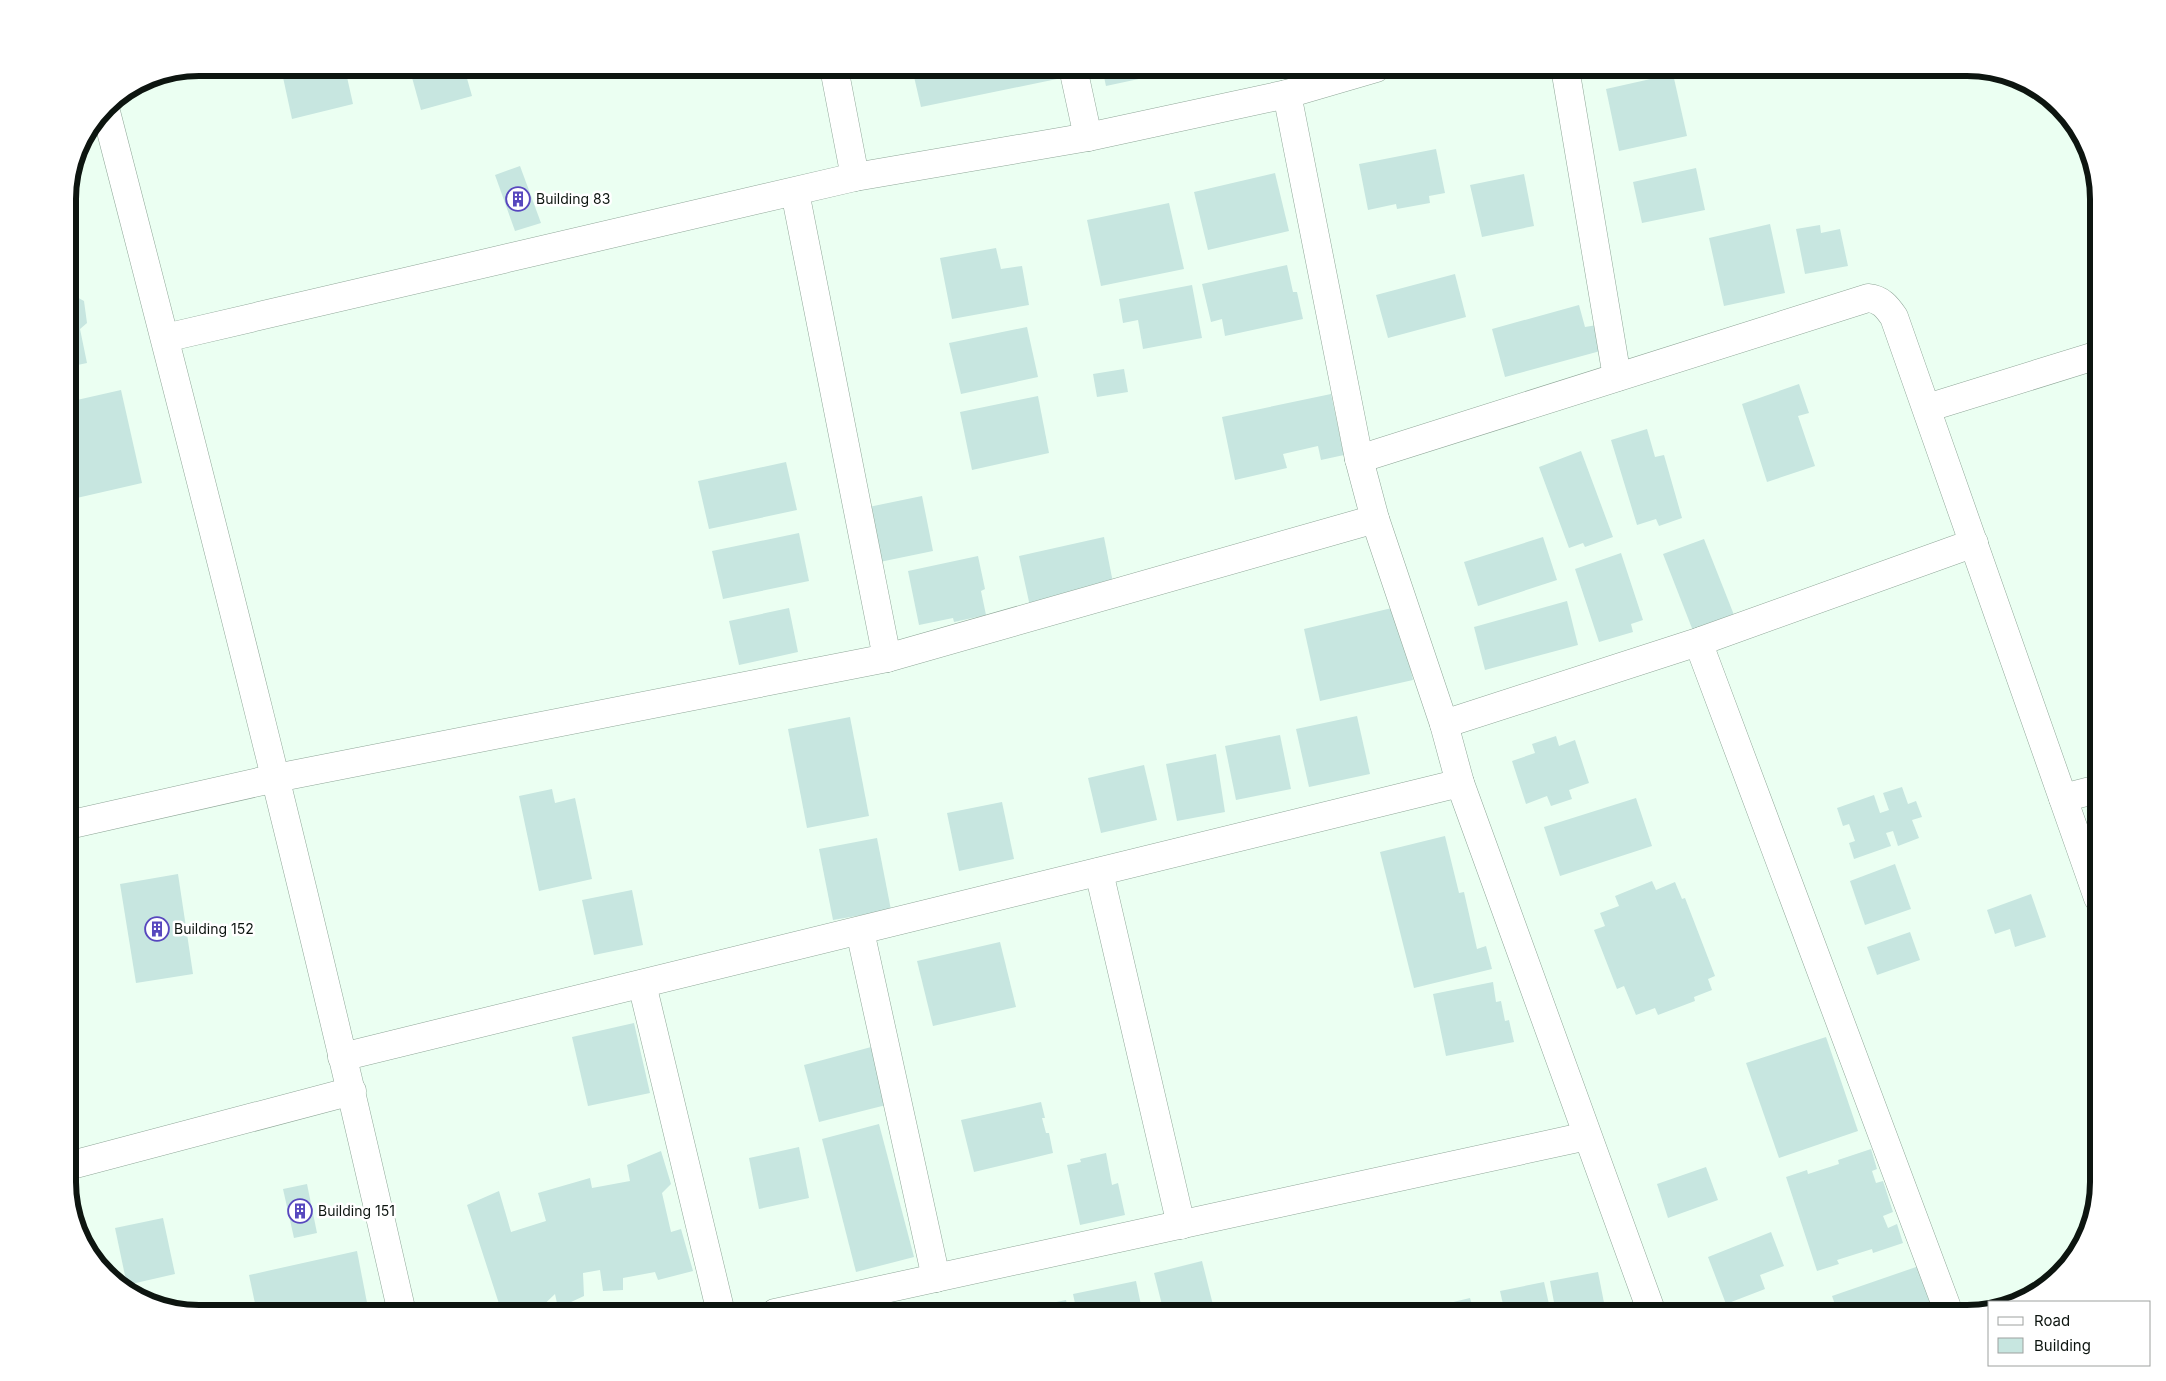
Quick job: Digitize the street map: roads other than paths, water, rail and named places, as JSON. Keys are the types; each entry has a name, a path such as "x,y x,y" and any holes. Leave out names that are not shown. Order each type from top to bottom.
{"street":[{"path":"836,76 855,177"},
{"path":"1075,76 1088,137"},
{"path":"164,338 855,177 1088,137 1287,94 1349,76"},
{"path":"1567,76 1617,377"},
{"path":"1287,94 1359,459 1375,519 1444,724 1460,784 1649,1305"},
{"path":"107,117 216,533 342,1058 352,1091 400,1305"},
{"path":"795,192 887,658"},
{"path":"1359,459 1868,298 1875,298 1886,305 1894,317 2090,875"},
{"path":"1926,408 2090,357"},
{"path":"77,823 276,778 887,658 1375,519"},
{"path":"1444,724 1701,641 1974,543"},
{"path":"1701,641 1703,655 1946,1305"},
{"path":"342,1058 1460,784"},
{"path":"2063,798 2090,791"},
{"path":"1099,872 1180,1225"},
{"path":"860,931 936,1278"},
{"path":"642,984 720,1305"},
{"path":"77,1164 352,1091"},
{"path":"815,1305 1587,1136"}],"place":[{"name":"Building 83","path":"518,199"},
{"name":"Building 152","path":"157,929"},
{"name":"Building 151","path":"300,1211"}]}
